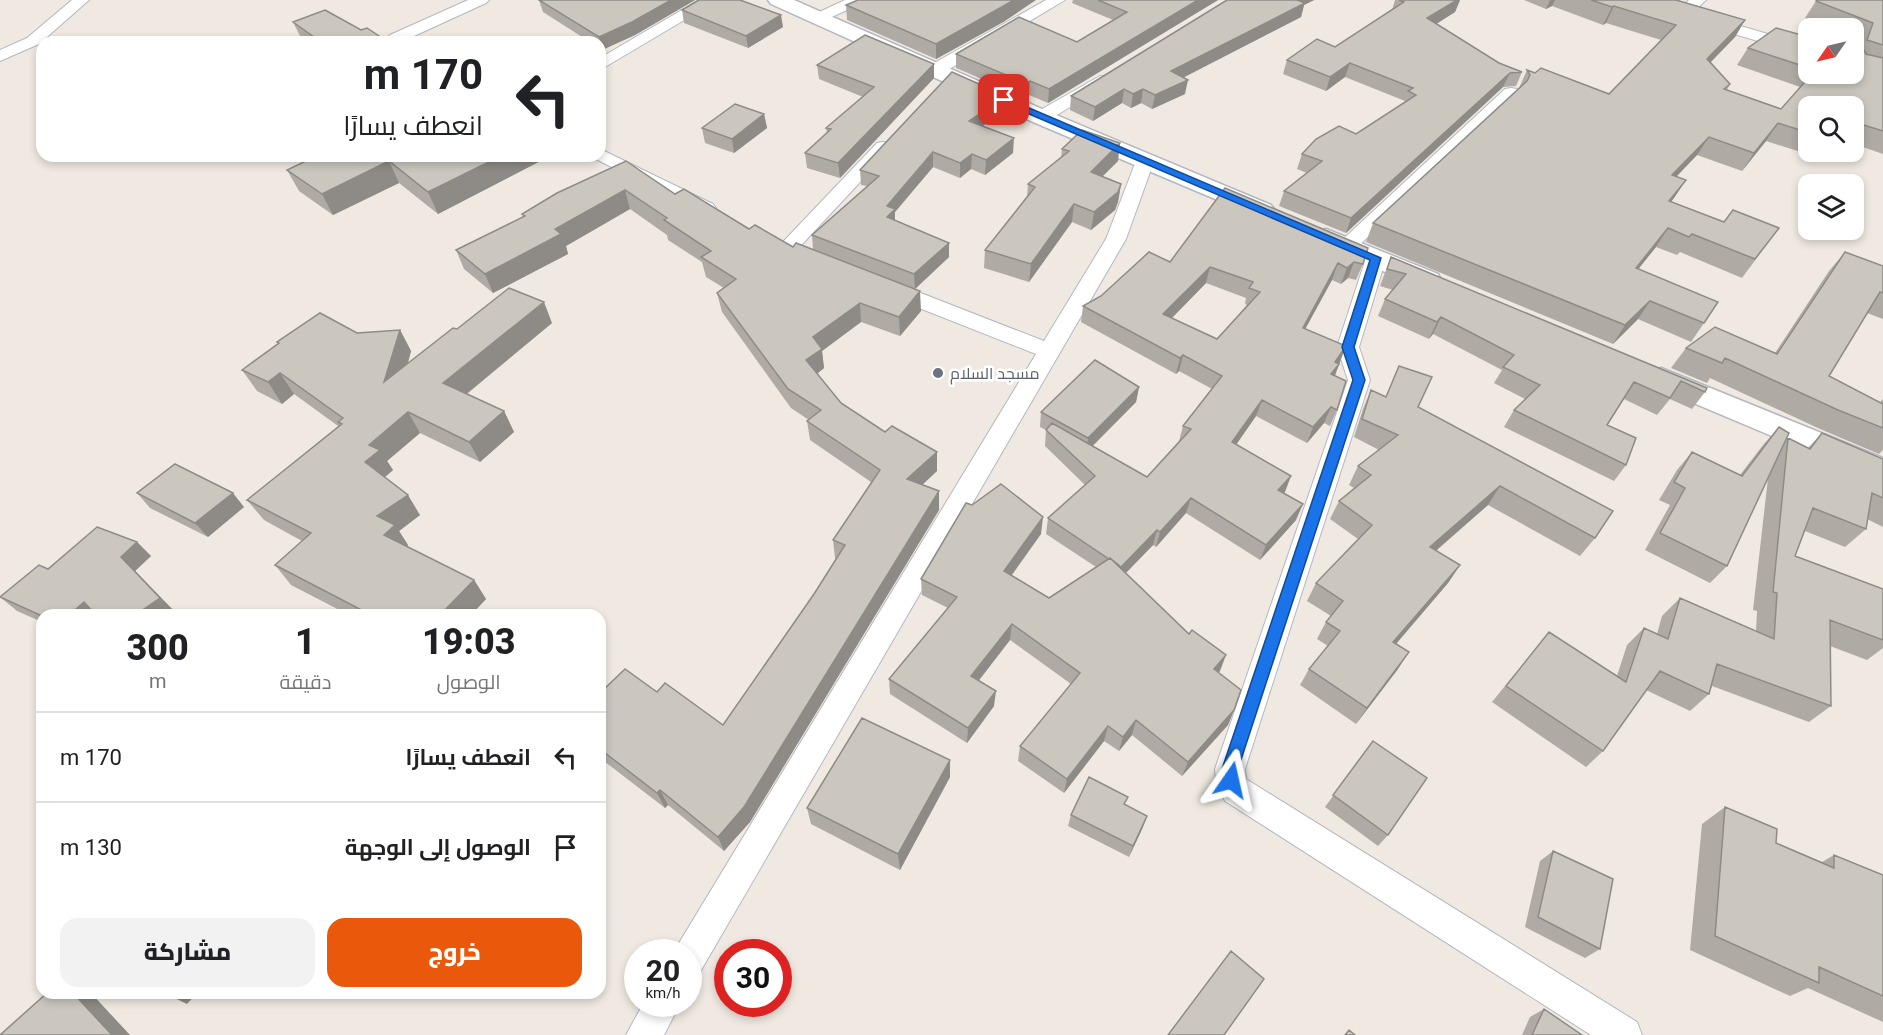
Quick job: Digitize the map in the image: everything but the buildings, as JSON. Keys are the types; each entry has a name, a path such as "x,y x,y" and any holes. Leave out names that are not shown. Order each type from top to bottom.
{"street":[{"path":"38,36 81,0"},
{"path":"400,36 481,0"},
{"path":"606,61 710,0"},
{"path":"778,0 939,79 1041,117 1453,291"},
{"path":"818,18 857,0"},
{"path":"939,79 1057,0"},
{"path":"1698,0 1677,13 1798,48"},
{"path":"0,56 36,38"},
{"path":"1041,117 1112,74"},
{"path":"1347,246 1511,93"},
{"path":"787,249 892,136"},
{"path":"606,157 724,218"},
{"path":"700,939 1116,239 1145,161"},
{"path":"766,239 809,258"},
{"path":"1376,258 1348,347 1359,380 1230,769 1231,780 1236,791 1624,1035"},
{"path":"874,283 1050,351"},
{"path":"1640,369 1883,471"},
{"path":"644,1035 655,1017"}],"place":[{"name":"مسجد السلام","path":"938,373"}],"route":[{"path":"1004,100 1376,258 1348,347 1359,380 1230,769 1231,780"}]}
